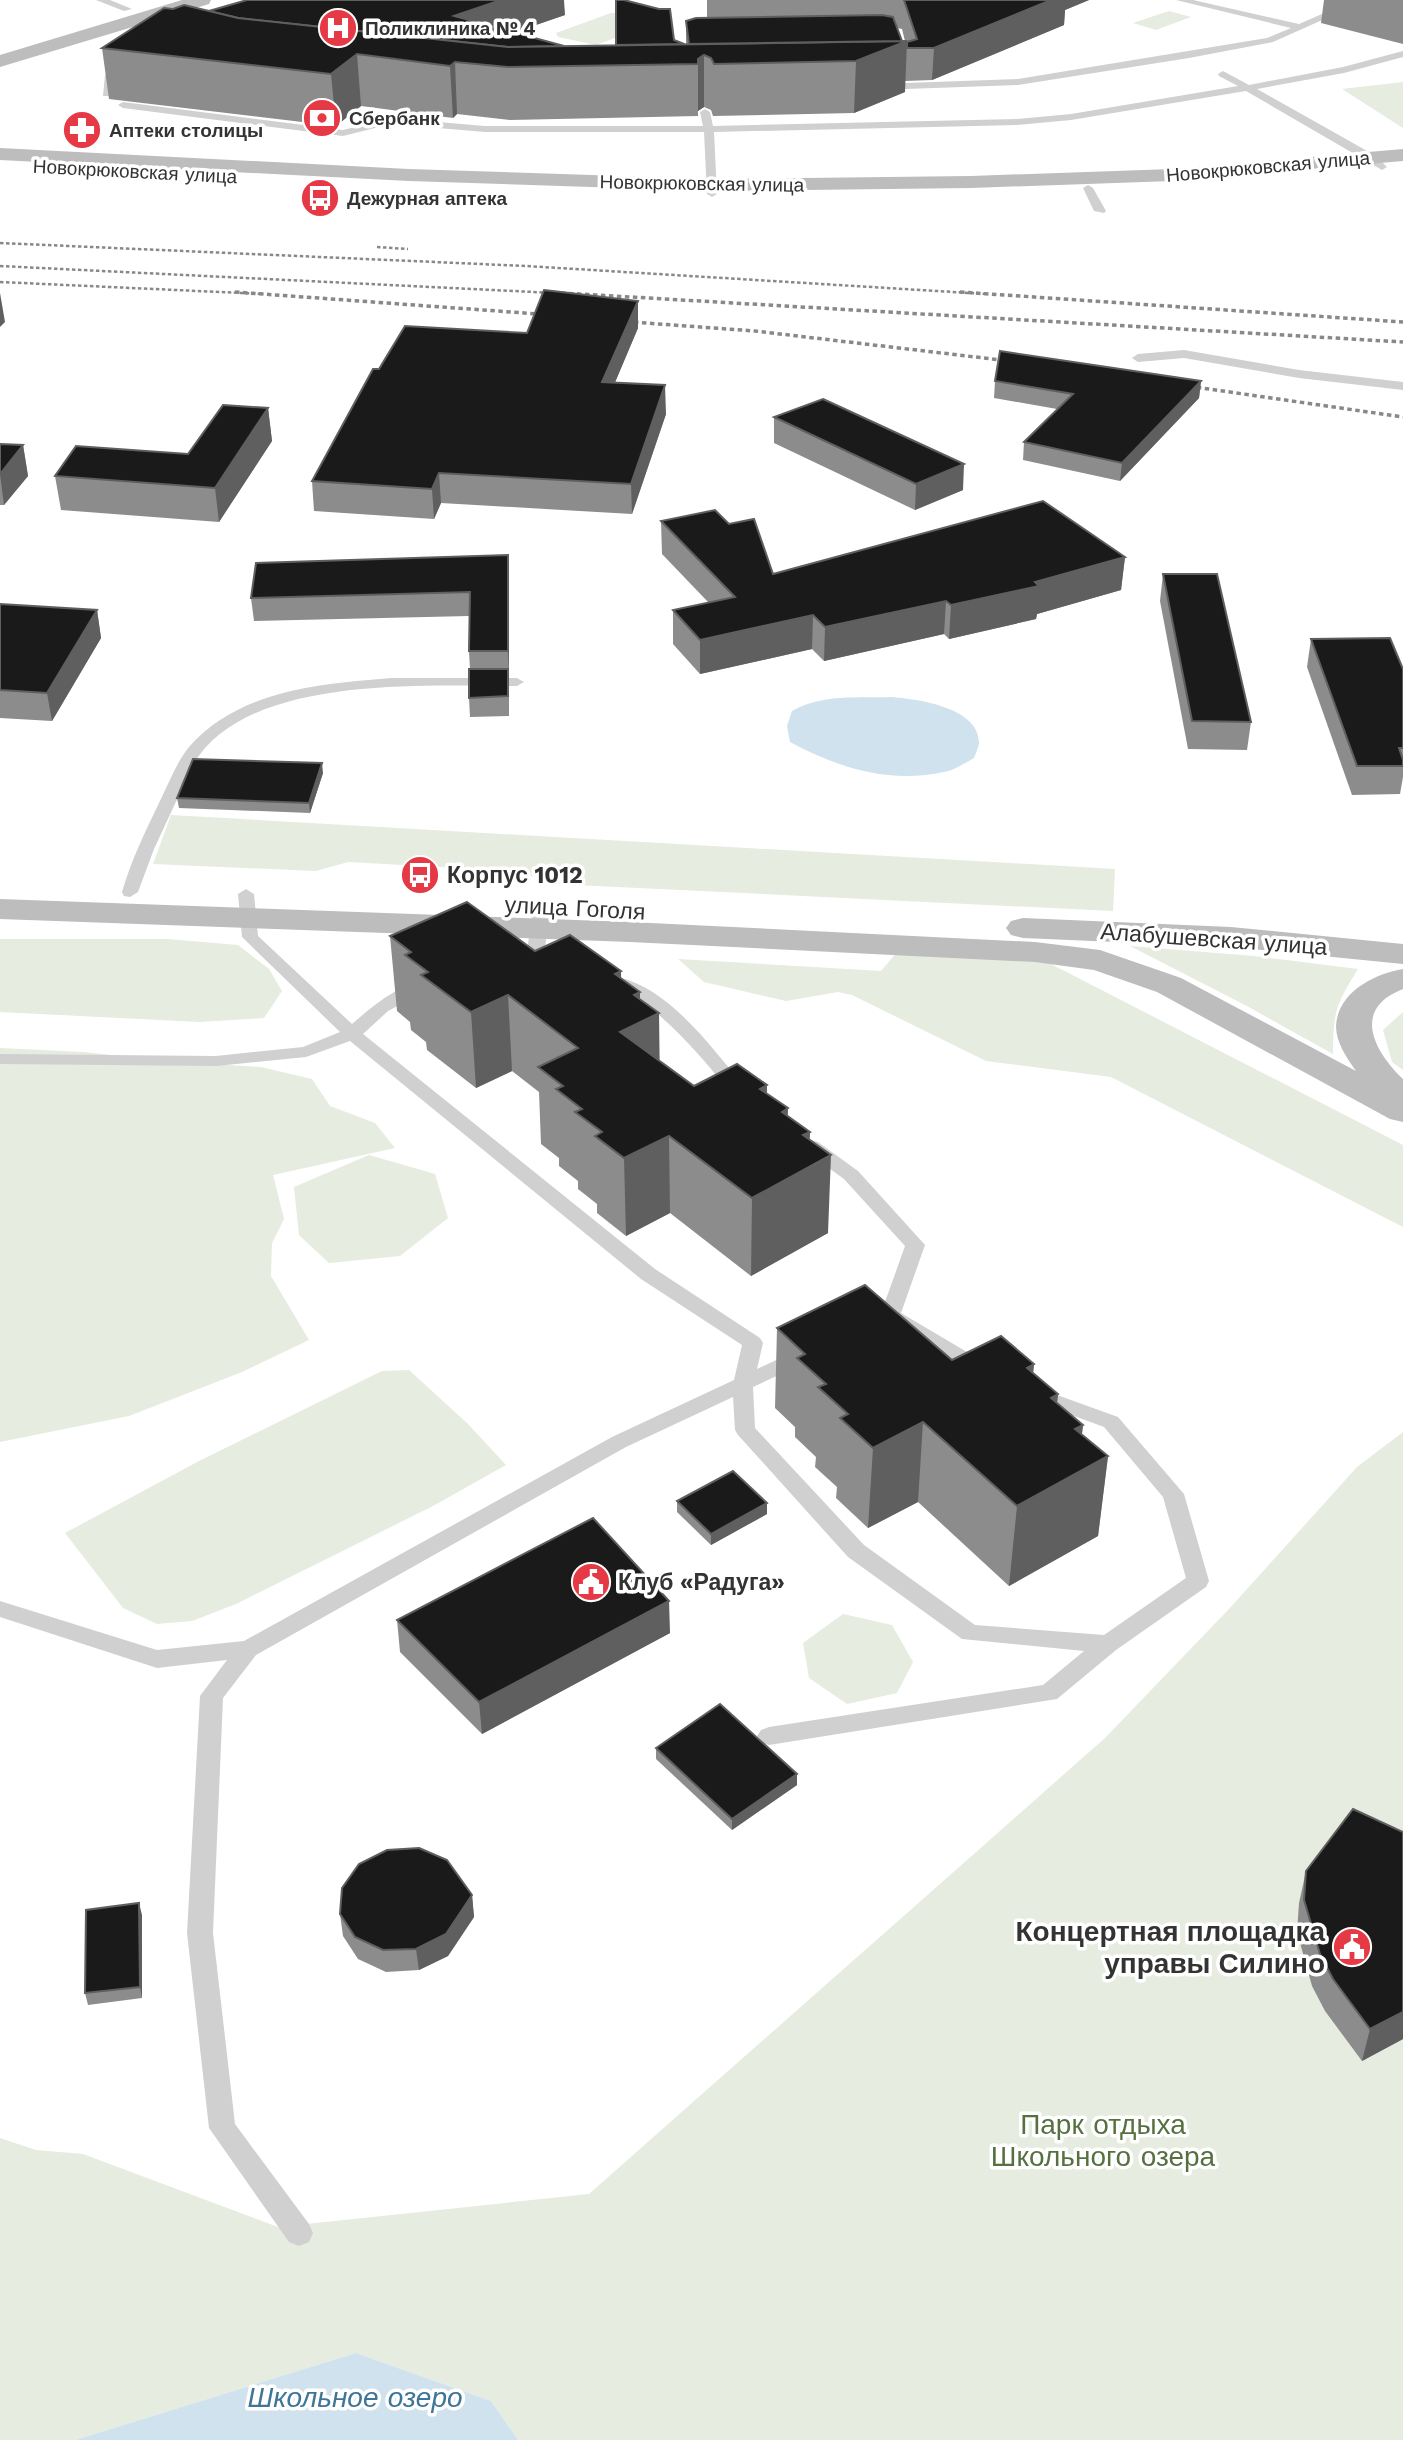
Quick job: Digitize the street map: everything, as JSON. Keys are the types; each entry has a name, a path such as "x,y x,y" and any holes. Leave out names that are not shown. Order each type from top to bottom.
{"main road":[{"path":"130,21 157,0"},
{"path":"0,61 202,0"},
{"path":"0,46 100,8 130,21"},
{"name":"Новокрюковская улица","path":"0,154 713,190 1172,175 1386,163"},
{"name":"Новокрюковская улица","path":"0,164 426,185 942,193 1279,178 1386,163 1403,155"},
{"path":"0,886 130,892 534,936"},
{"path":"0,909 247,906"},
{"name":"улица Гоголя","path":"534,936 1024,928"},
{"name":"Алабушевская улица","path":"1024,928 1231,937 1403,954"},
{"name":"Алабушевская улица","path":"534,936 1035,952 1100,960 1169,985 1403,1111"},
{"path":"1403,979 1389,981 1372,993 1357,1009 1354,1023 1357,1046 1373,1072 1403,1099"}],"lane":[{"path":"1181,0 1301,27"},
{"path":"863,88 1018,82 1189,55 1270,40 1362,0"},
{"path":"123,105 343,133 391,121 485,129 709,129 1017,122 1071,117 1247,88 1344,70 1403,54"},
{"path":"1189,55 1206,66"},
{"path":"107,94 110,75 127,64"},
{"path":"1223,74 1386,163"},
{"path":"705,112 709,129 713,190"},
{"path":"1088,188 1100,211"},
{"path":"1138,358 1184,354 1299,374 1403,386"},
{"path":"130,892 136,869 195,750 228,720 279,699 339,686 397,682 517,682"},
{"path":"247,906 250,937 352,1034 648,1274 753,1343 743,1383 745,1430 856,1551 970,1633 1108,1644"},
{"path":"534,936 571,966"},
{"path":"596,974 634,988 671,1018 752,1105"},
{"path":"0,1059 216,1061 306,1052 352,1034 382,1007 436,980"},
{"path":"796,1136 851,1175 915,1245 890,1316 865,1327"},
{"path":"769,1736 1049,1693 1108,1644 1198,1581 1173,1494 1111,1422 1011,1384 890,1316"},
{"path":"0,1609 157,1659 248,1648 619,1442 816,1349"},
{"path":"248,1648 212,1696 200,1933 222,2128 299,2233"}],"green space":[{"path":"1169,11 1191,17 1156,30 1133,23"},
{"path":"611,13 623,13 653,24 596,45 558,37 556,33"},
{"path":"1403,82 1403,128 1342,89"},
{"path":"171,815 1115,869 1113,911 555,884 517,871 348,862 316,871 153,864"},
{"path":"0,939 167,939 238,945 269,969 282,991 264,1018 200,1022 0,1012"},
{"path":"1130,946 1254,956 1358,969 1337,1009 1333,1054 1245,1005"},
{"path":"898,951 996,953 1049,963 1403,1145 1403,1227 1111,1077 986,1061 852,995 838,992 786,1001 704,982 678,959 881,971"},
{"path":"1403,1012 1403,1070 1392,1062 1383,1030"},
{"path":"0,1048 84,1052 176,1062 261,1067 312,1079 330,1106 375,1123 395,1148 273,1175 284,1219 272,1243 271,1276 309,1340 242,1372 129,1416 0,1442"},
{"path":"369,1155 435,1174 448,1218 400,1256 329,1263 299,1235 294,1187"},
{"path":"409,1370 468,1424 506,1465 433,1506 236,1604 192,1621 157,1624 123,1608 65,1533 199,1461 382,1371"},
{"name":"Парк отдыха Школьного озера","path":"1403,1432 1403,2440 518,2440 491,2401 356,2353 75,2440 0,2440 0,2138 36,2150 83,2154 278,2227 589,2194 1105,1738 1229,1609 1357,1467"},
{"path":"843,1614 892,1625 913,1662 897,1693 847,1704 809,1678 803,1643"}],"water":[{"path":"891,697 944,707 968,720 976,730 979,742 974,758 944,772 884,775 846,766 790,742 787,726 792,711 803,706 828,699"},
{"name":"Школьное озеро","path":"356,2353 491,2401 518,2440 75,2440"}],"building":[{"path":"247,0 501,0 454,16 564,46 508,47 238,18 209,11"},
{"path":"616,0 670,9 674,40 684,44 616,45"},
{"path":"904,0 1051,0 934,48 907,48 907,42 917,39"},
{"path":"184,5 238,18 508,47 907,41 856,61 714,64 711,58 704,55 698,59 698,64 508,67 455,62 450,66 357,54 331,74 102,48 164,8 173,9"},
{"path":"893,17 902,41 689,44 686,21 696,18"},
{"path":"544,290 638,301 602,382 665,385 631,484 439,473 432,489 312,481 373,369 379,369 405,326 527,333"},
{"path":"1000,351 1201,381 1122,463 1024,442 1073,394 995,381"},
{"path":"823,399 964,464 916,484 774,417"},
{"path":"223,405 268,408 215,488 55,476 76,446 188,454"},
{"path":"0,444 23,445 0,474"},
{"path":"1043,501 1125,557 1035,582 1039,586 951,605 946,601 825,627 813,615 700,640 673,610 735,597 661,521 715,510 729,524 754,519 773,574"},
{"path":"508,555 508,651 469,651 470,592 251,598 256,563"},
{"path":"1163,574 1217,574 1251,722 1192,721"},
{"path":"0,604 97,610 47,693 0,690"},
{"path":"1390,638 1403,669 1403,748 1399,748 1403,766 1357,766 1311,639"},
{"path":"469,669 508,669 508,696 469,698"},
{"path":"193,759 322,763 309,803 177,798"},
{"path":"467,902 535,951 570,935 621,971 615,974 640,992 634,995 659,1013 620,1032 694,1086 737,1064 767,1085 760,1089 788,1108 782,1112 810,1132 803,1135 831,1155 752,1198 669,1136 624,1158 595,1136 602,1132 575,1112 582,1109 556,1089 563,1086 538,1067 578,1048 508,995 471,1012 421,975 428,972 405,955 411,952 390,936"},
{"path":"865,1285 952,1360 1001,1336 1034,1364 1027,1368 1058,1394 1051,1398 1083,1425 1075,1429 1108,1456 1017,1506 923,1422 873,1448 840,1418 848,1414 818,1387 826,1384 797,1358 805,1354 777,1328"},
{"path":"733,1471 767,1503 711,1534 677,1501"},
{"path":"593,1518 669,1601 479,1702 397,1620"},
{"path":"720,1704 797,1774 732,1819 656,1748"},
{"name":"Концертная площадка управы Силино","path":"1353,1809 1403,1832 1403,2012 1370,2029 1333,1979 1320,1954 1304,1900 1306,1871"},
{"path":"419,1848 447,1860 472,1895 446,1934 416,1949 383,1950 355,1937 340,1914 342,1888 359,1864 387,1850"},
{"path":"139,1903 140,1987 85,1993 86,1910"}],"railway":[{"path":"0,243 526,266 986,294"},
{"path":"377,247 408,249"},
{"path":"0,266 575,294"},
{"path":"0,282 260,294"},
{"path":"235,292 260,294"},
{"path":"545,292 1403,342"},
{"path":"960,292 1403,322"},
{"path":"260,294 552,315"},
{"path":"618,321 755,331 1018,362"},
{"path":"1181,385 1403,417"}],"place":[{"name":"Поликлиника № 4","path":"338,28"},
{"name":"Сбербанк","path":"322,118"},
{"name":"Аптеки столицы","path":"82,130"},
{"name":"Дежурная аптека","path":"320,198"},
{"name":"Корпус 1012","path":"420,875"},
{"name":"Клуб «Радуга»","path":"591,1582"},
{"name":"Концертная площадка управы Силино","path":"1352,1947"}]}
